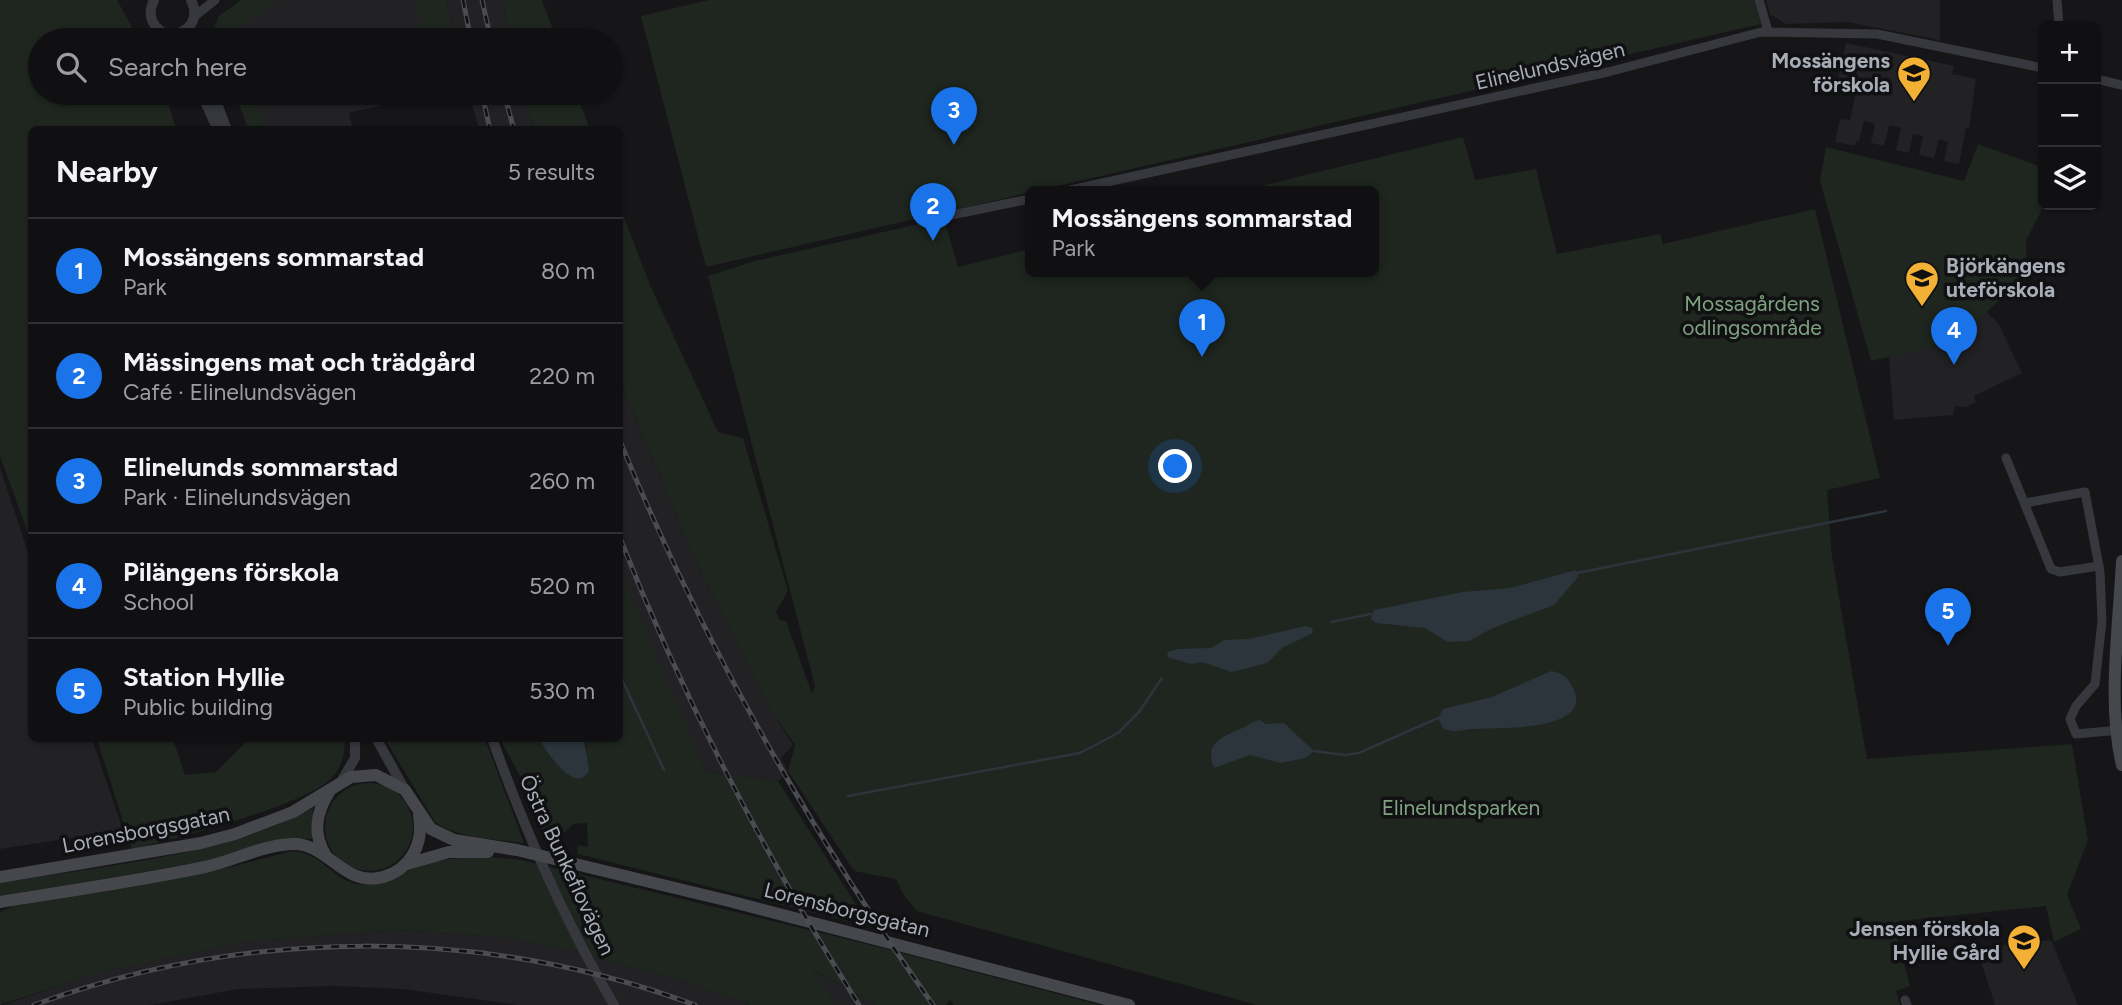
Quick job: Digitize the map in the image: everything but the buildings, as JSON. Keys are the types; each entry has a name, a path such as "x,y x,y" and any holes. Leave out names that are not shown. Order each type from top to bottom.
{"main road":[{"path":"2122,561 2115,683 2122,765"},
{"path":"2119,641 2122,694"},
{"name":"Lorensborgsgatan","path":"0,877 201,843 265,823 335,787 365,775 386,778 405,790 431,829 443,837 553,859 889,940 1129,1005"},
{"path":"328,860 321,849 317,825 319,812 335,787"},
{"path":"403,866 415,852 421,834 417,807"},
{"name":"Lorensborgsgatan","path":"3,903 186,871 292,844 315,849 344,872 363,879 384,877 403,866 435,855 469,851 553,859"}],"street":[{"path":"191,0 194,28"},
{"path":"186,28 215,0"},
{"path":"1759,0 1768,31"},
{"path":"2057,0 2059,21"},
{"path":"152,2 152,22 158,28"},
{"name":"Elinelundsvägen","path":"1089,186 1608,72 1768,31 1877,34 2038,67"},
{"path":"2101,80 2122,83"},
{"path":"207,105 216,126"},
{"path":"218,105 225,126"},
{"path":"937,218 1025,200"},
{"path":"2006,458 2051,569 2060,572 2099,566"},
{"path":"2025,503 2085,492 2099,566 2102,621 2095,684 2076,706 2070,719 2076,734 2119,730"},
{"path":"335,787 355,758 355,742"},
{"path":"378,742 405,790"},
{"name":"Östra Bunkeflovägen","path":"493,742 511,793 562,909 614,1005"}],"shaded area":[{"path":"265,0 433,0 439,28 236,28 241,18"},
{"path":"446,0 502,0 508,28 453,28"},
{"path":"1766,0 1940,0 1940,40 1847,22 1786,24 1770,14"},
{"name":"Mossängens förskola","path":"1846,43 1954,66 1952,74 1976,79 1969,128 1966,127 1959,164 1944,161 1948,142 1939,139 1934,158 1919,155 1923,136 1913,134 1909,153 1896,150 1901,128 1889,125 1884,146 1871,143 1875,124 1864,121 1855,146 1835,142 1840,119 1850,120 1856,93 1836,88"},
{"path":"249,105 383,105 349,113 352,126 257,126"},
{"path":"472,105 527,105 533,126 478,126"},
{"path":"1984,310 1998,323 2022,373 1974,396 1976,402 1966,407 1955,406 1953,415 1894,420 1887,338"},
{"path":"623,389 701,573 773,713 793,745 781,758 788,771 778,781 705,771 638,620 623,578"},
{"path":"0,468 28,552 28,742 93,742 123,830 0,849"},
{"path":"1576,570 1578,577 1554,605 1493,628 1469,641 1448,642 1425,628 1376,623 1371,619 1374,610 1463,592 1510,588"},
{"path":"1305,626 1312,628 1313,633 1282,648 1267,663 1232,672 1202,662 1191,664 1167,657 1168,652 1178,649 1211,648 1224,640 1249,639"},
{"path":"1551,671 1568,680 1576,701 1571,712 1558,720 1521,727 1455,731 1443,728 1438,718 1443,709 1492,697"},
{"path":"1260,720 1266,724 1284,723 1314,751 1305,758 1281,763 1250,755 1214,768 1211,753 1216,743"},
{"path":"541,742 584,742 589,771 583,777 576,778 554,761"},
{"path":"397,930 509,938 571,950 689,982 749,1005 517,1005 404,989 335,986 238,989 150,1005 3,1005 97,973 243,942"},
{"name":"Jensen förskola Hyllie Gård","path":"2051,940 2078,1005 1995,1005 1979,955 1983,948"},
{"path":"809,967 875,1005 835,1005"}],"green space":[{"path":"0,0 117,0 132,28 28,28 28,105 169,105 175,126 28,126 28,533 0,456"},
{"path":"241,0 279,0 240,28 214,28 219,16"},
{"path":"415,0 446,0 453,28 422,28"},
{"path":"502,0 542,0 552,28 508,28"},
{"path":"709,0 1754,0 1761,24 1058,186 1025,186 1025,194 706,267 641,16"},
{"path":"239,105 257,105 264,126 247,126"},
{"path":"527,105 581,105 589,126 533,126"},
{"path":"1463,137 1475,180 1536,169 1557,254 1660,234 1663,244 1815,209 1880,478 1827,490 1832,557 1867,759 2072,744 2088,840 2067,895 2081,929 2054,942 2046,906 1900,921 1897,937 1910,986 1896,991 1900,1005 1257,1005 917,911 903,894 896,879 854,871 788,771 795,745 773,713 701,573 623,389 623,215 650,285 718,432 743,438 788,591 776,612 779,620 786,621 812,694 815,686 708,276 755,261 919,224 946,225 958,267 1025,250 1025,277 1379,277 1379,186 1261,186"},
{"path":"1978,144 2038,166 2038,210 2042,210 2026,241 2027,270 1977,323 1938,346 1871,361 1820,181 1826,147 1964,181"},
{"path":"623,577 705,771 778,781 870,927 578,854 577,845 588,847 587,823 573,824 563,834 562,849 555,851 549,847 520,776 502,742 542,742 571,777 587,748 585,742 623,742"},
{"path":"98,742 174,742 185,775 216,772 246,742 344,742 342,761 335,774 322,786 272,809 132,850"},
{"path":"387,742 486,742 524,843 466,835 435,822"},
{"path":"369,783 394,790 406,802 413,827 406,852 394,864 369,871 344,864 332,852 325,827 332,802 344,790"},
{"path":"313,808 312,839 288,838 206,861 0,897 0,883 202,848 242,838"},
{"path":"292,851 313,857 344,879 364,885 379,883 420,866 444,860 480,857 517,859 871,945 1100,1005 954,1005 950,1000 946,1005 875,1005 811,968 835,1005 749,1005 689,982 571,950 509,938 397,930 243,942 98,973 0,1005 0,912 13,906 235,866"}],"waterway":[{"path":"1577,573 1886,511"},
{"path":"1331,622 1371,614"},
{"path":"848,796 1080,753 1118,733 1139,712 1162,678"},
{"path":"623,681 664,770"},
{"path":"1314,751 1345,755 1359,753 1438,718"}],"railway":[{"path":"463,0 469,28"},
{"path":"482,0 488,28"},
{"path":"485,105 489,126"},
{"path":"507,105 513,126"},
{"path":"623,448 686,589 760,732 843,870 933,1005"},
{"path":"623,545 671,659 729,777 791,893 859,1005"},
{"path":"34,1005 115,979 197,961 281,950 365,946 449,950 532,961 614,979 695,1005"}],"place":[{"name":"Mossängens förskola","path":"1914,103"},
{"name":"Elinelunds sommarstad","path":"954,145"},
{"name":"Mässingens mat och trädgård","path":"933,241"},
{"name":"Björkängens uteförskola","path":"1922,308"},
{"name":"Mossängens sommarstad","path":"1202,357"},
{"name":"Pilängens förskola","path":"1954,365"},
{"name":"Station Hyllie","path":"1948,646"},
{"name":"Jensen förskola Hyllie Gård","path":"2024,971"}],"park label":[{"name":"Mossagårdens odlingsområde","path":"1752,316"},
{"name":"Elinelundsparken","path":"1461,808"}]}
